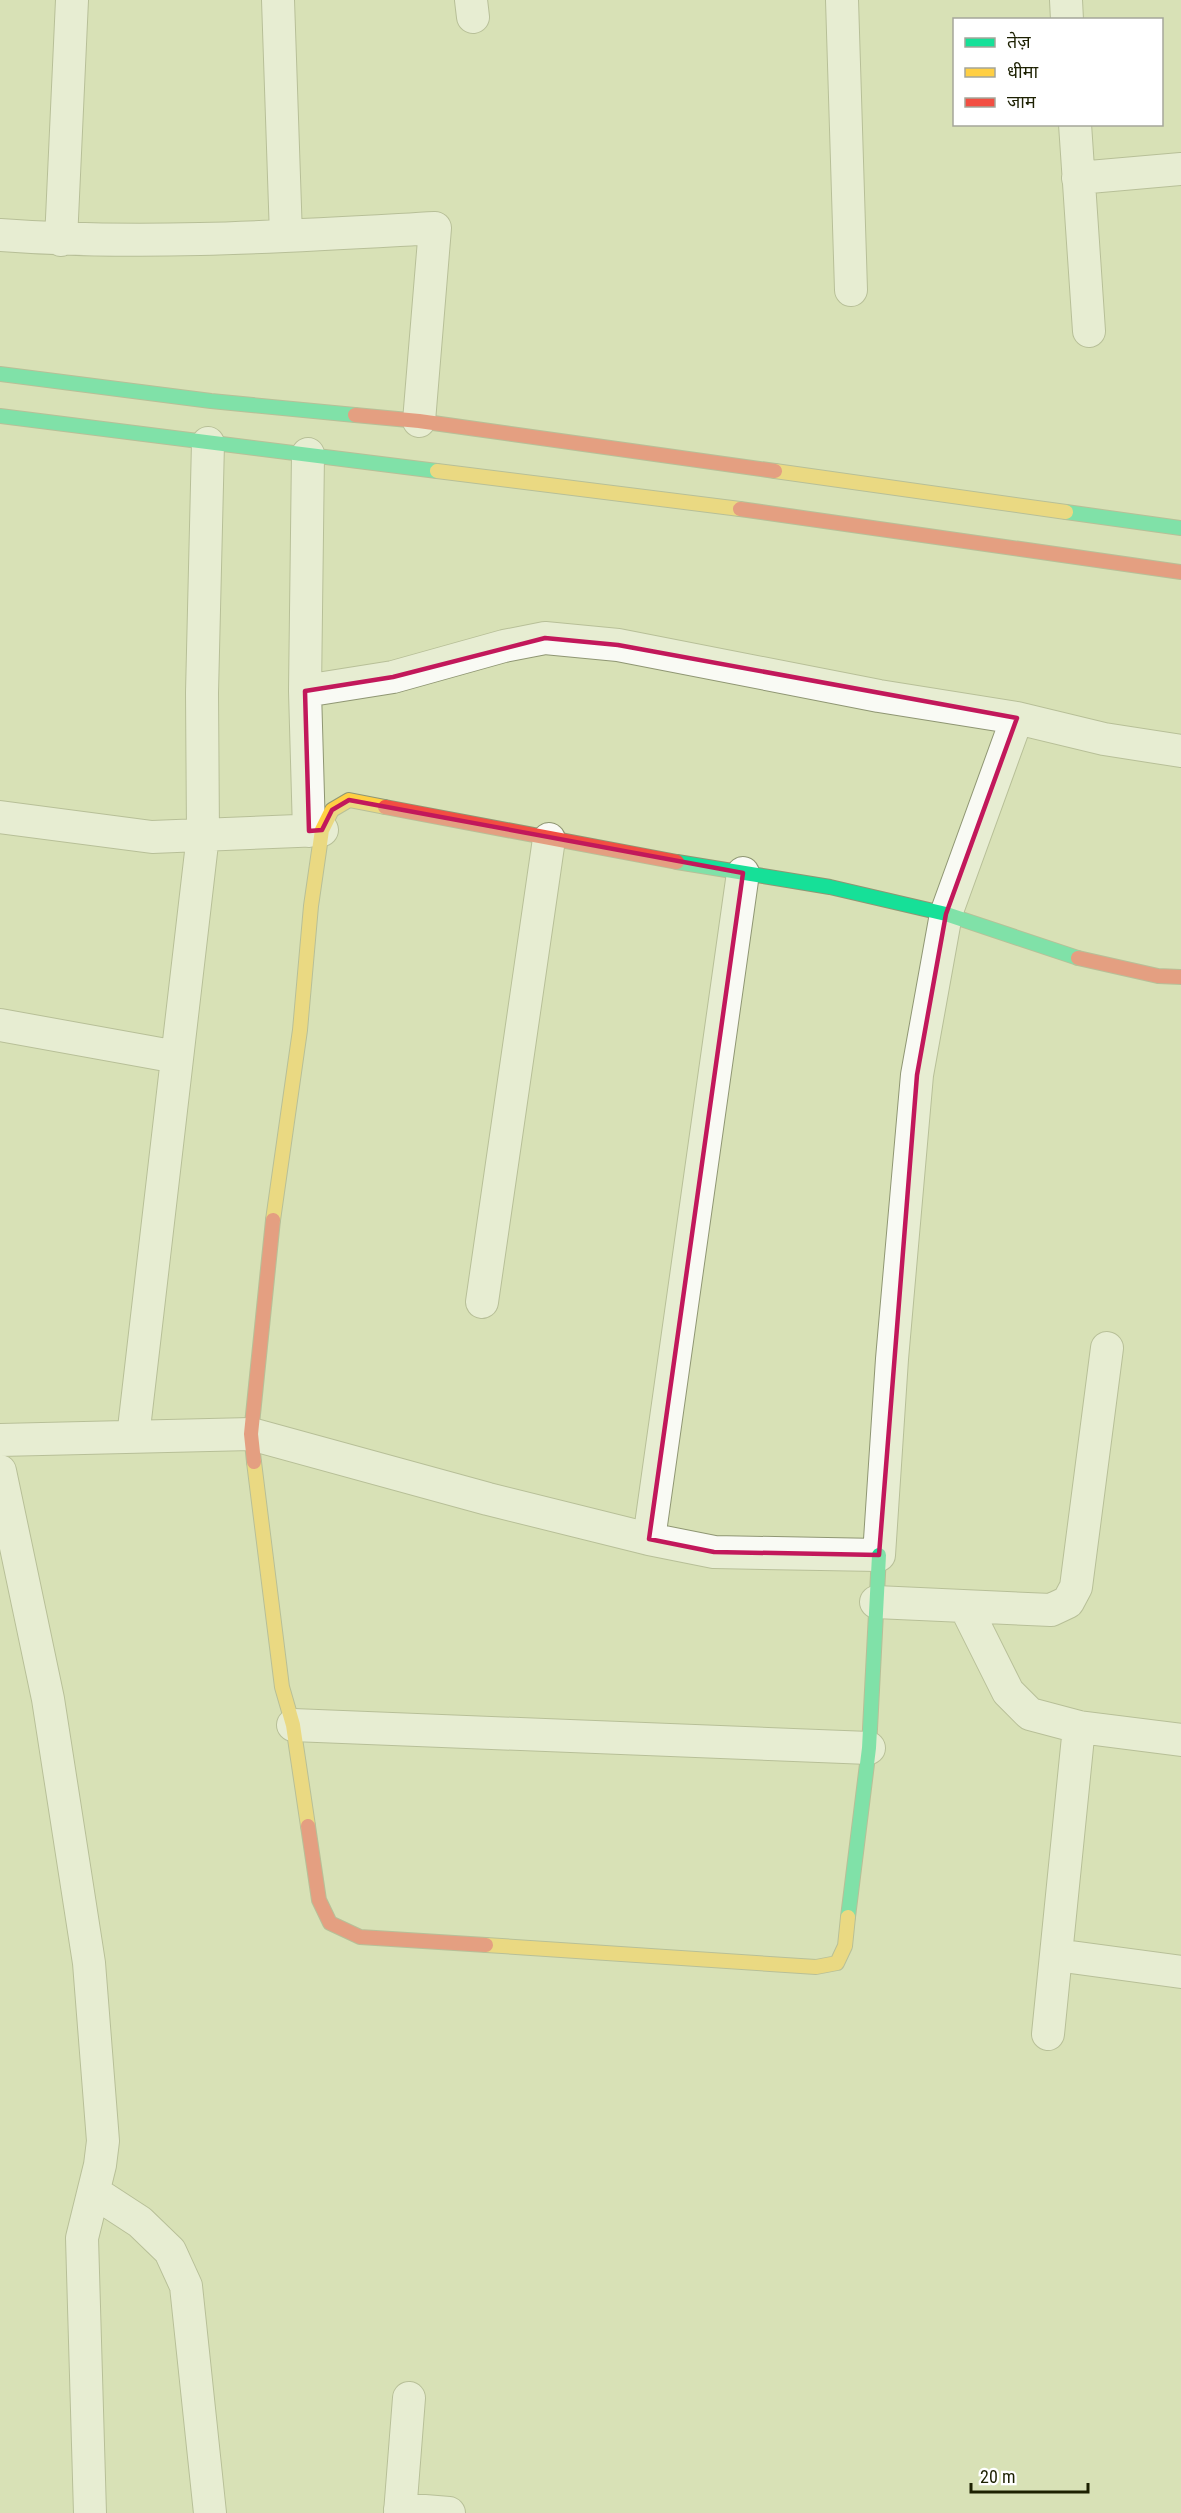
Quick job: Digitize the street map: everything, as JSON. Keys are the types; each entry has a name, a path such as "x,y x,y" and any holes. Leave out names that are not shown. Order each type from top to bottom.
{"main road":[{"path":"0,374 211,401 419,421 1181,528"},
{"path":"0,416 759,511 1181,572"},
{"path":"879,1556 869,1748 845,1946 837,1963 816,1966 360,1937 330,1923 319,1900 293,1725 282,1687 251,1434 274,1209 300,1030 316,830 332,810 349,800 830,887 946,914 1085,960 1158,976 1181,977"}],"street":[{"path":"61,240 72,0"},
{"path":"278,0 286,236"},
{"path":"842,0 851,290"},
{"path":"1066,0 1067,18"},
{"path":"1075,126 1089,331"},
{"path":"1078,178 1181,169"},
{"path":"0,235 61,240 286,236 435,228 419,421"},
{"path":"133,1437 202,835 208,443"},
{"path":"0,817 152,837 316,830 305,691 308,454"},
{"path":"305,691 393,677 504,646 545,638 618,645 879,696 1017,718 1104,739 1181,752"},
{"path":"0,1440 251,1434 488,1499 649,1539 714,1552 879,1556 892,1359 917,1075 946,914 1017,718"},
{"path":"482,1302 549,838"},
{"path":"649,1539 743,873"},
{"path":"0,1025 177,1057"},
{"path":"876,1602 966,1608 1051,1610 1068,1602 1076,1587 1107,1348"},
{"path":"0,1471 48,1699 89,1963 103,2141 82,2247 90,2513"},
{"path":"966,1608 1008,1692 1030,1714 1079,1727 1181,1740"},
{"path":"293,1725 869,1748"},
{"path":"1048,2034 1079,1727"},
{"path":"1056,1955 1181,1972"},
{"path":"94,2192 140,2222 170,2251 186,2286 210,2513"},
{"path":"409,2398 400,2511 449,2513"}],"highlighted area":[{"path":"545,638 618,645 1017,718 946,914 917,1075 879,1555 714,1552 649,1539 743,873 349,800 332,810 322,830 309,831 305,691 393,677"}],"traffic: fast":[{"path":"0,374 211,401 355,415"},
{"path":"0,416 437,471"},
{"path":"1066,512 1181,528"},
{"path":"677,862 830,887 946,914 1078,958"},
{"path":"848,1917 869,1748 879,1555"}],"traffic: slow":[{"path":"437,471 740,509"},
{"path":"775,471 1066,512"},
{"path":"273,1220 300,1030 311,906 322,830 332,810 349,800 385,807"},
{"path":"254,1462 282,1687 293,1725 308,1826"},
{"path":"486,1945 816,1967 837,1963 845,1946 848,1917"}],"traffic: jam":[{"path":"355,415 419,421 775,471"},
{"path":"740,509 1181,572"},
{"path":"385,807 677,862"},
{"path":"1078,958 1158,976 1181,977"},
{"path":"254,1462 251,1434 273,1220"},
{"path":"308,1826 319,1900 330,1923 360,1937 486,1945"}]}
